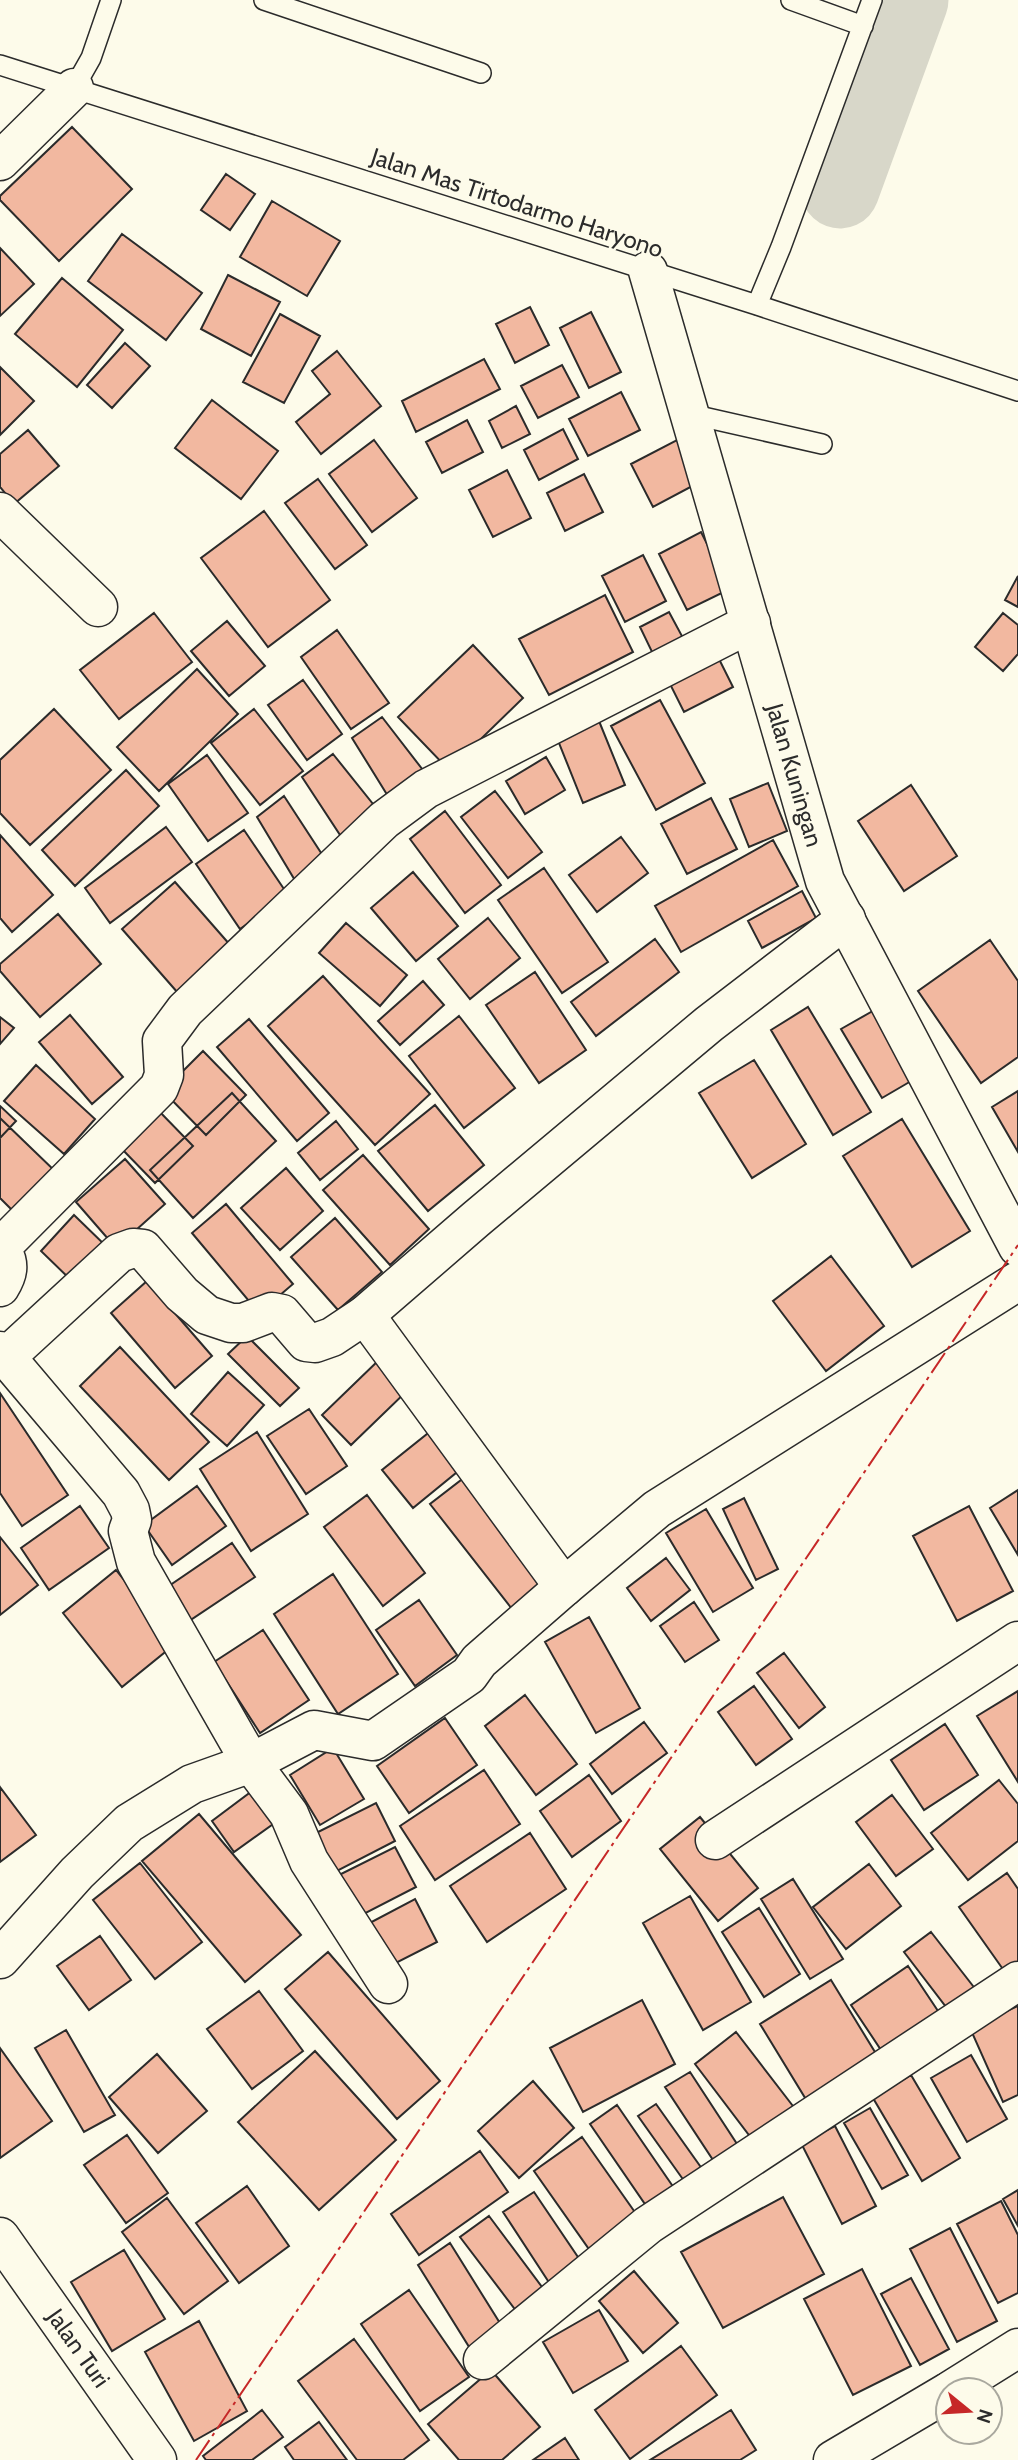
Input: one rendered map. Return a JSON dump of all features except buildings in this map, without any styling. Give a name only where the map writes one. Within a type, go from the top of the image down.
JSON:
[{"type":"street","points":[[0,161],[74,88]]},
{"type":"street","name":"Jalan Kuningan","points":[[648,271],[825,881],[1018,1247]]},
{"type":"street","points":[[0,512],[98,607]]},
{"type":"street","points":[[1,1262],[7,1241],[159,1088],[164,1075],[162,1041],[185,1010],[383,820],[426,789],[751,624]]},
{"type":"street","points":[[388,1984],[309,1861],[289,1814],[251,1763],[136,1562],[128,1531],[132,1520],[130,1510],[121,1493],[3,1354],[119,1253],[133,1248],[143,1249],[182,1294],[207,1315],[231,1323],[243,1323],[272,1311],[282,1314],[306,1342],[315,1343],[332,1337],[365,1315],[709,1024],[846,919]]},
{"type":"street","points":[[0,1959],[77,1873],[129,1823],[192,1784],[251,1763],[314,1730],[373,1741],[470,1675],[479,1661],[657,1509],[1018,1281]]},
{"type":"street","points":[[365,1315],[564,1587]]},
{"type":"street","points":[[715,1840],[1018,1641]]},
{"type":"street","points":[[483,2360],[648,2225],[1018,1981]]},
{"type":"street","name":"Jalan Turi","points":[[0,2237],[157,2460]]},
{"type":"street","points":[[973,2376],[1018,2348]]},
{"type":"street","points":[[833,2460],[934,2400]]},
{"type":"lane","points":[[74,88],[91,58],[111,0]]},
{"type":"lane","points":[[264,0],[481,73]]},
{"type":"lane","points":[[791,0],[863,26]]},
{"type":"lane","points":[[757,305],[872,0]]},
{"type":"lane","name":"Jalan Mas Tirtodarmo Haryono","points":[[0,65],[757,305],[1018,391]]},
{"type":"lane","points":[[690,414],[822,444]]},
{"type":"waterway","points":[[840,189],[909,0]]},
{"type":"power","points":[[196,2460],[1018,1245]]}]
